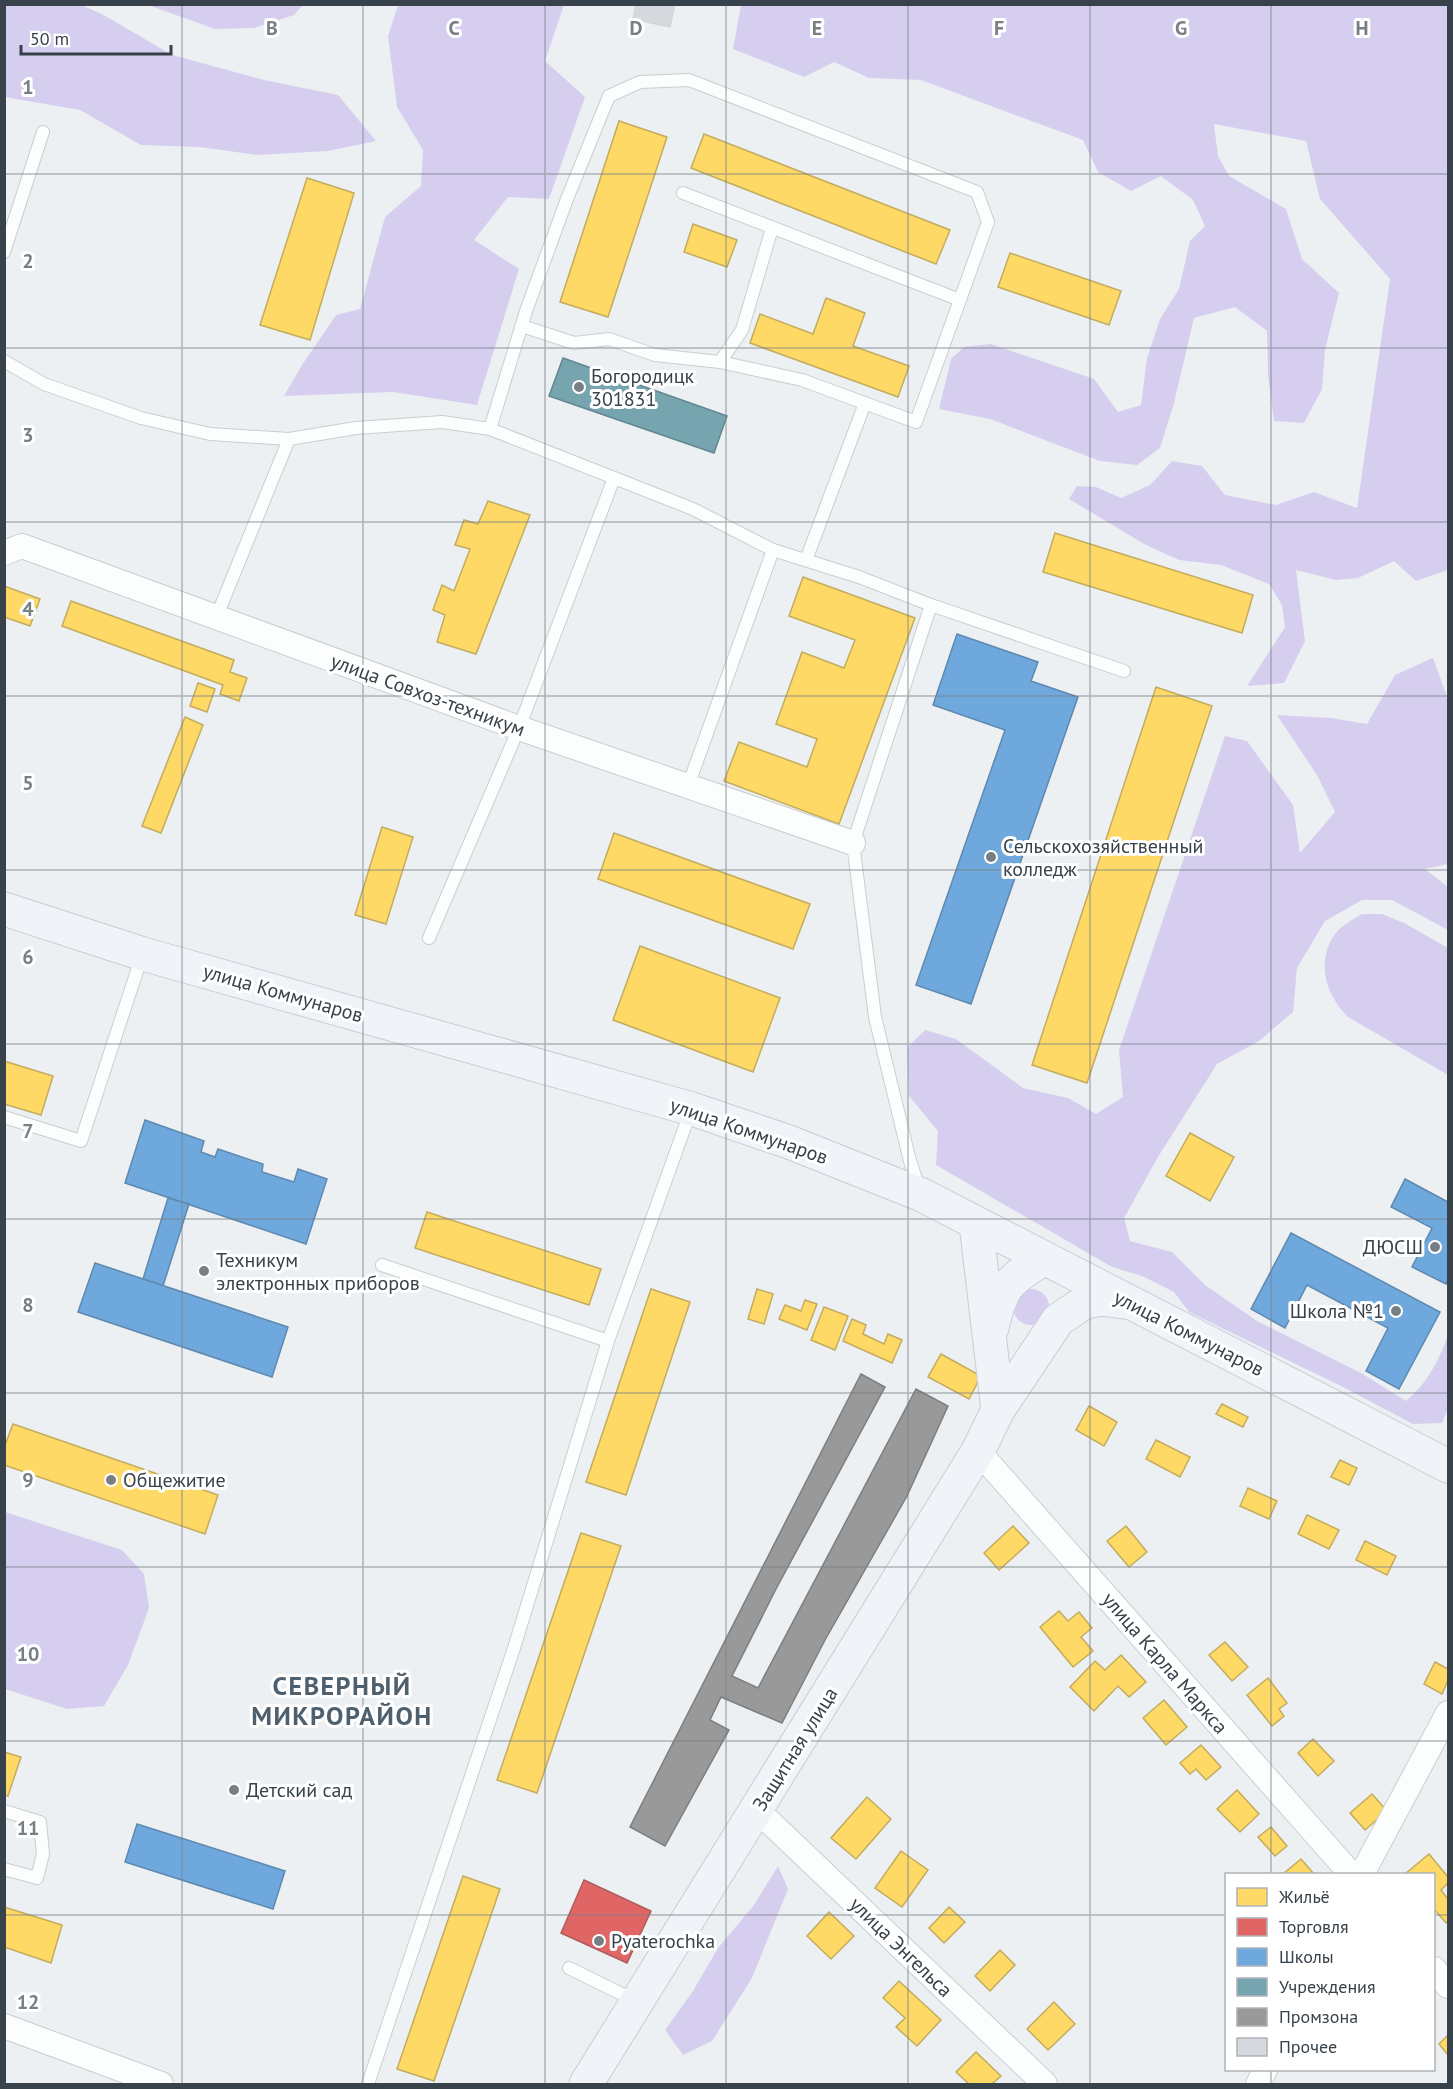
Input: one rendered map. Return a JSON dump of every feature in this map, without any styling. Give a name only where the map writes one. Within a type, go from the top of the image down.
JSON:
[{"type":"main road","name":"улица Коммунаров","points":[[4,909],[143,954],[692,1108],[789,1143],[922,1195],[1448,1465]]},
{"type":"main road","points":[[976,1224],[998,1410]]},
{"type":"main road","points":[[990,1338],[998,1303],[1008,1285],[1018,1274],[1052,1263],[1062,1290],[1058,1320]]},
{"type":"main road","points":[[1058,1320],[1085,1302],[1101,1299],[1130,1303]]},
{"type":"main road","name":"Защитная улица","points":[[586,2085],[978,1451],[998,1410],[1058,1320]]},
{"type":"street","name":"улица Совхоз-техникум","points":[[4,553],[22,546],[519,728],[853,843]]},
{"type":"street","name":"улица Карла Маркса","points":[[978,1451],[1349,1873]]},
{"type":"street","points":[[1363,1873],[1449,1713]]},
{"type":"street","name":"улица Энгельса","points":[[757,1810],[1045,2085]]},
{"type":"street","points":[[1435,1970],[1449,1986]]},
{"type":"street","points":[[4,2026],[162,2085]]},
{"type":"street","points":[[1258,2085],[1265,2071]]},
{"type":"lane","points":[[490,429],[522,326],[567,198],[609,96],[640,82],[688,80],[976,192],[988,222],[916,422],[802,380],[720,362],[655,355],[609,339],[574,343],[522,326]]},
{"type":"lane","points":[[4,252],[43,132]]},
{"type":"lane","points":[[683,193],[960,300]]},
{"type":"lane","points":[[720,362],[742,330],[772,228]]},
{"type":"lane","points":[[4,361],[44,384],[141,418],[210,434],[289,439],[356,428],[442,422],[490,429],[614,478],[631,487],[693,509],[773,550],[1124,671]]},
{"type":"lane","points":[[806,560],[865,403]]},
{"type":"lane","points":[[216,618],[289,439]]},
{"type":"lane","points":[[429,938],[519,728],[614,478]]},
{"type":"lane","points":[[688,786],[773,550]]},
{"type":"lane","points":[[922,1195],[910,1161],[875,1017],[853,843],[931,605]]},
{"type":"lane","points":[[4,1117],[81,1141],[143,954]]},
{"type":"lane","points":[[368,2085],[514,1648],[608,1341],[692,1108]]},
{"type":"lane","points":[[382,1265],[608,1341]]},
{"type":"lane","points":[[4,1811],[40,1822],[43,1854],[37,1878],[4,1869]]},
{"type":"lane","points":[[569,1968],[638,2002]]},
{"type":"shaded area","points":[[4,5],[81,5],[102,14],[172,55],[264,80],[338,95],[376,141],[328,151],[257,155],[199,147],[141,145],[80,110],[5,97]]},
{"type":"shaded area","points":[[148,5],[303,5],[294,15],[254,28],[215,29]]},
{"type":"shaded area","points":[[398,5],[564,5],[545,61],[585,97],[549,199],[508,197],[474,240],[519,269],[477,405],[393,392],[284,396],[336,315],[360,309],[385,217],[421,186],[423,150],[397,107],[388,36]]},
{"type":"shaded area","points":[[741,5],[1448,5],[1448,570],[1416,581],[1394,561],[1358,578],[1336,580],[1296,570],[1305,641],[1284,683],[1247,686],[1285,627],[1282,605],[1269,584],[1221,565],[1179,560],[1146,545],[1069,499],[1077,486],[1096,487],[1121,498],[1150,485],[1172,461],[1202,466],[1225,495],[1276,505],[1314,492],[1357,508],[1390,279],[1320,199],[1306,141],[1214,124],[1218,156],[1229,176],[1286,209],[1302,259],[1339,293],[1325,350],[1322,389],[1304,423],[1274,421],[1268,376],[1267,331],[1235,307],[1194,318],[1174,403],[1160,448],[1137,465],[1100,461],[990,419],[939,409],[951,359],[964,347],[991,344],[1094,379],[1118,412],[1141,405],[1147,358],[1160,319],[1179,289],[1190,241],[1205,226],[1193,200],[1161,176],[1131,191],[1098,172],[1083,140],[921,80],[869,78],[834,62],[804,77],[733,49]]},
{"type":"shaded area","points":[[1433,658],[1448,699],[1448,864],[1425,869],[1448,887],[1448,930],[1392,900],[1362,900],[1325,921],[1297,968],[1293,1012],[1259,1041],[1217,1064],[1158,1157],[1124,1218],[1130,1241],[1172,1252],[1205,1285],[1257,1321],[1361,1373],[1406,1401],[1432,1371],[1448,1335],[1448,1409],[1442,1423],[1413,1424],[1189,1312],[1174,1292],[1142,1276],[1112,1267],[936,1165],[938,1131],[909,1096],[907,1048],[925,1030],[956,1039],[1023,1088],[1068,1098],[1096,1114],[1123,1097],[1119,1050],[1225,736],[1247,741],[1293,805],[1300,853],[1335,812],[1317,775],[1277,715],[1331,718],[1367,724],[1395,675]]},
{"type":"shaded area","points":[[1362,914],[1382,914],[1404,923],[1448,948],[1448,1075],[1348,1017],[1334,1000],[1326,980],[1325,958],[1328,948],[1339,930]]},
{"type":"shaded area","points":[[1031,1289],[1043,1295],[1049,1307],[1043,1319],[1031,1325],[1019,1319],[1013,1307],[1019,1295]]},
{"type":"shaded area","points":[[5,1512],[122,1550],[144,1574],[149,1608],[128,1665],[104,1706],[67,1709],[5,1689]]},
{"type":"shaded area","points":[[778,1866],[788,1889],[752,1978],[712,2041],[683,2055],[665,2030],[693,1991],[718,1948],[754,1905]]},
{"type":"building: Жильё","points":[[619,121],[667,137],[608,317],[560,302]]},
{"type":"building: Жильё","points":[[704,134],[950,230],[936,264],[691,168]]},
{"type":"building: Жильё","points":[[307,178],[354,193],[310,340],[260,325]]},
{"type":"building: Жильё","points":[[693,224],[737,240],[727,267],[684,252]]},
{"type":"building: Жильё","points":[[1010,253],[1121,291],[1109,325],[998,287]]},
{"type":"building: Жильё","points":[[826,298],[865,313],[853,346],[909,366],[898,397],[750,343],[760,314],[813,334]]},
{"type":"building: Жильё","points":[[488,501],[530,515],[476,654],[437,642],[445,615],[433,610],[442,585],[454,591],[470,549],[455,545],[464,520],[478,524]]},
{"type":"building: Жильё","points":[[1055,533],[1253,595],[1242,633],[1043,572]]},
{"type":"building: Жильё","points":[[803,577],[915,618],[839,824],[724,781],[739,742],[807,767],[817,739],[776,724],[802,652],[844,668],[855,640],[789,616]]},
{"type":"building: Жильё","points":[[4,586],[40,599],[30,626],[4,617]]},
{"type":"building: Жильё","points":[[71,601],[234,660],[230,672],[247,678],[239,701],[220,694],[223,685],[62,626]]},
{"type":"building: Жильё","points":[[198,683],[215,689],[207,712],[190,706]]},
{"type":"building: Жильё","points":[[1156,687],[1212,706],[1087,1083],[1032,1065]]},
{"type":"building: Жильё","points":[[185,717],[203,725],[161,833],[142,826]]},
{"type":"building: Жильё","points":[[382,827],[413,837],[386,924],[355,915]]},
{"type":"building: Жильё","points":[[614,833],[810,904],[793,949],[598,879]]},
{"type":"building: Жильё","points":[[640,946],[780,998],[753,1072],[613,1020]]},
{"type":"building: Жильё","points":[[4,1061],[53,1076],[41,1115],[4,1104]]},
{"type":"building: Жильё","points":[[1190,1133],[1234,1157],[1210,1201],[1166,1176]]},
{"type":"building: Жильё","points":[[427,1212],[601,1269],[589,1305],[415,1248]]},
{"type":"building: Жильё","points":[[651,1289],[690,1302],[626,1495],[586,1482]]},
{"type":"building: Жильё","points":[[757,1289],[773,1294],[764,1324],[748,1319]]},
{"type":"building: Жильё","points":[[805,1300],[817,1304],[807,1330],[779,1319],[785,1305],[801,1311]]},
{"type":"building: Жильё","points":[[824,1307],[848,1316],[835,1350],[811,1340]]},
{"type":"building: Жильё","points":[[852,1319],[866,1325],[863,1334],[884,1344],[888,1334],[902,1340],[892,1363],[843,1341]]},
{"type":"building: Жильё","points":[[941,1354],[981,1376],[969,1399],[928,1377]]},
{"type":"building: Жильё","points":[[1222,1404],[1248,1417],[1243,1427],[1216,1414]]},
{"type":"building: Жильё","points":[[1089,1406],[1117,1422],[1104,1446],[1076,1430]]},
{"type":"building: Жильё","name":"Общежитие","points":[[13,1424],[218,1495],[205,1534],[4,1465],[4,1448]]},
{"type":"building: Жильё","points":[[1156,1440],[1190,1457],[1180,1477],[1146,1459]]},
{"type":"building: Жильё","points":[[1340,1460],[1357,1468],[1349,1485],[1331,1477]]},
{"type":"building: Жильё","points":[[1248,1488],[1277,1501],[1269,1519],[1240,1506]]},
{"type":"building: Жильё","points":[[1307,1515],[1339,1530],[1329,1549],[1298,1534]]},
{"type":"building: Жильё","points":[[1013,1526],[1029,1543],[999,1570],[984,1553]]},
{"type":"building: Жильё","points":[[1126,1526],[1147,1552],[1129,1567],[1107,1541]]},
{"type":"building: Жильё","points":[[581,1533],[621,1546],[537,1793],[497,1780]]},
{"type":"building: Жильё","points":[[1365,1541],[1396,1556],[1387,1575],[1356,1560]]},
{"type":"building: Жильё","points":[[1059,1611],[1068,1621],[1079,1612],[1092,1628],[1081,1637],[1093,1651],[1073,1667],[1040,1627]]},
{"type":"building: Жильё","points":[[1225,1642],[1248,1667],[1232,1681],[1209,1655]]},
{"type":"building: Жильё","points":[[1121,1655],[1146,1682],[1129,1697],[1118,1686],[1094,1711],[1070,1687],[1095,1661],[1105,1670]]},
{"type":"building: Жильё","points":[[1435,1662],[1448,1669],[1448,1680],[1442,1694],[1424,1684]]},
{"type":"building: Жильё","points":[[1268,1678],[1287,1703],[1279,1709],[1284,1716],[1272,1726],[1247,1695]]},
{"type":"building: Жильё","points":[[1164,1700],[1187,1727],[1166,1745],[1143,1718]]},
{"type":"building: Жильё","points":[[1313,1739],[1334,1761],[1318,1776],[1298,1753]]},
{"type":"building: Жильё","points":[[1201,1745],[1221,1767],[1206,1780],[1196,1769],[1190,1774],[1180,1763]]},
{"type":"building: Жильё","points":[[4,1752],[21,1757],[8,1796],[4,1795]]},
{"type":"building: Жильё","points":[[1237,1790],[1259,1814],[1240,1832],[1217,1809]]},
{"type":"building: Жильё","points":[[1372,1794],[1387,1811],[1365,1830],[1350,1813]]},
{"type":"building: Жильё","points":[[867,1797],[891,1819],[856,1859],[831,1838]]},
{"type":"building: Жильё","points":[[1271,1827],[1287,1846],[1275,1856],[1258,1837]]},
{"type":"building: Жильё","points":[[901,1851],[928,1870],[902,1907],[875,1888]]},
{"type":"building: Жильё","points":[[1429,1854],[1448,1877],[1448,1883],[1441,1890],[1448,1899],[1448,1921],[1446,1923],[1435,1910],[1435,1873],[1406,1873]]},
{"type":"building: Жильё","points":[[1301,1859],[1313,1873],[1284,1873]]},
{"type":"building: Жильё","points":[[463,1876],[500,1889],[434,2081],[397,2069]]},
{"type":"building: Жильё","points":[[4,1907],[62,1925],[51,1963],[4,1947]]},
{"type":"building: Жильё","points":[[949,1907],[965,1922],[944,1943],[929,1928]]},
{"type":"building: Жильё","points":[[829,1912],[854,1936],[831,1959],[807,1936]]},
{"type":"building: Жильё","points":[[1000,1950],[1015,1965],[990,1991],[975,1976]]},
{"type":"building: Жильё","points":[[899,1981],[941,2020],[917,2046],[896,2027],[905,2018],[883,1998]]},
{"type":"building: Жильё","points":[[1054,2002],[1075,2024],[1048,2050],[1027,2029]]},
{"type":"building: Жильё","points":[[1448,2035],[1448,2055],[1439,2044]]},
{"type":"building: Жильё","points":[[976,2052],[1001,2076],[992,2084],[969,2084],[956,2072]]},
{"type":"building: Торговля","points":[[584,1880],[651,1911],[627,1963],[561,1933]]},
{"type":"building: Школы","name":"Сельскохозяйственный колледж","points":[[957,634],[1038,662],[1031,681],[1078,697],[971,1004],[916,985],[1005,730],[933,705]]},
{"type":"building: Школы","points":[[145,1120],[204,1141],[201,1152],[215,1157],[218,1149],[263,1164],[262,1172],[294,1182],[298,1169],[327,1179],[306,1244],[125,1183]]},
{"type":"building: Школы","name":"ДЮСШ","points":[[1405,1179],[1448,1202],[1448,1280],[1446,1284],[1412,1267],[1432,1228],[1391,1207]]},
{"type":"building: Школы","points":[[168,1198],[189,1204],[163,1286],[143,1279]]},
{"type":"building: Школы","name":"Школа №1","points":[[1291,1233],[1440,1312],[1399,1389],[1366,1371],[1388,1328],[1307,1285],[1285,1328],[1251,1309]]},
{"type":"building: Школы","points":[[95,1263],[288,1327],[272,1377],[78,1312]]},
{"type":"building: Школы","points":[[137,1824],[285,1871],[273,1909],[125,1862]]},
{"type":"building: Учреждения","points":[[563,358],[727,416],[714,453],[549,396]]},
{"type":"building: Промзона","points":[[861,1374],[885,1387],[776,1589],[732,1676],[758,1688],[916,1389],[948,1406],[907,1496],[825,1640],[782,1723],[721,1697],[710,1720],[729,1730],[665,1846],[630,1827]]},
{"type":"building: Прочее","points":[[636,4],[675,4],[670,27],[633,19]]},
{"type":"place","name":"Богородицк 301831","points":[[579,387]]},
{"type":"place","name":"Сельскохозяйственный колледж","points":[[991,857]]},
{"type":"place","name":"ДЮСШ","points":[[1435,1247]]},
{"type":"place","name":"Техникум электронных приборов","points":[[204,1271]]},
{"type":"place","name":"Школа №1","points":[[1396,1311]]},
{"type":"place","name":"Общежитие","points":[[111,1480]]},
{"type":"place","name":"Детский сад","points":[[234,1790]]},
{"type":"place","name":"Pyaterochka","points":[[599,1941]]},
{"type":"district","name":"СЕВЕРНЫЙ МИКРОРАЙОН","points":[[342,1701]]}]
